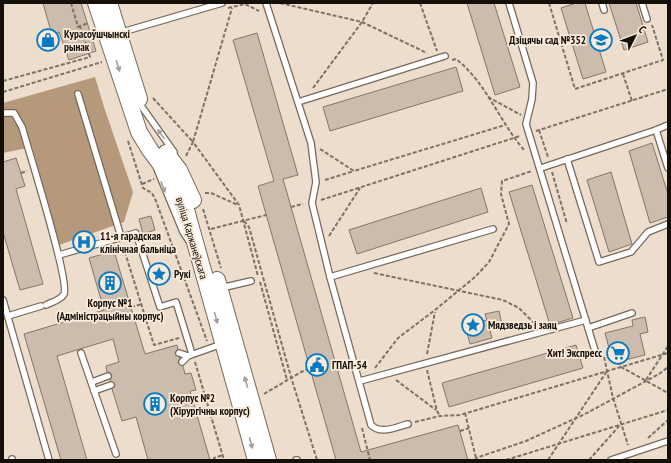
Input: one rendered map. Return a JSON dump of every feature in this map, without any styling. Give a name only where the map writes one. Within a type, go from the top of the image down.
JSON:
[{"type":"street","name":"вуліца Каржанеўскага","points":[[96,3],[147,102],[155,140],[179,170],[194,193],[214,290],[222,345],[256,460]]},
{"type":"street","name":"вуліца Каржанеўскага","points":[[109,3],[113,35],[139,132],[168,174],[179,193],[186,210],[198,254],[214,290]]},
{"type":"street","name":"вуліца Каржанеўскага","points":[[222,345],[268,460]]},
{"type":"lane","points":[[113,35],[222,3]]},
{"type":"lane","points":[[266,3],[301,101],[311,143],[316,182],[312,203],[330,277],[360,380],[371,425],[375,429],[382,431],[408,424]]},
{"type":"lane","points":[[509,3],[534,83],[526,124],[541,168],[596,354]]},
{"type":"lane","points":[[602,3],[604,10]]},
{"type":"lane","points":[[642,3],[647,19]]},
{"type":"lane","points":[[301,101],[445,56]]},
{"type":"lane","points":[[78,94],[121,237]]},
{"type":"lane","points":[[3,113],[14,113],[22,126],[59,255],[65,286],[64,294],[58,300],[8,316]]},
{"type":"lane","points":[[541,168],[668,125]]},
{"type":"lane","points":[[656,130],[668,168]]},
{"type":"lane","points":[[567,159],[599,262],[631,252],[648,232],[668,224]]},
{"type":"lane","points":[[330,277],[492,229]]},
{"type":"lane","points":[[59,255],[136,233],[160,307],[176,302],[191,356]]},
{"type":"lane","points":[[214,290],[251,281]]},
{"type":"lane","points":[[3,300],[49,460]]},
{"type":"lane","points":[[588,328],[632,313]]},
{"type":"lane","points":[[360,380],[586,320]]},
{"type":"lane","points":[[182,362],[191,356],[222,345]]},
{"type":"lane","points":[[81,353],[116,454]]},
{"type":"lane","points":[[179,353],[191,356]]},
{"type":"lane","points":[[92,382],[108,376]]},
{"type":"lane","points":[[94,391],[111,385]]},
{"type":"lane","points":[[611,460],[629,456],[668,441]]},
{"type":"path","points":[[3,82],[90,57],[80,26],[78,27],[71,3]]},
{"type":"path","points":[[301,101],[362,22],[373,3]]},
{"type":"path","points":[[420,3],[439,58]]},
{"type":"path","points":[[549,3],[575,89],[663,60],[652,24]]},
{"type":"path","points":[[226,9],[245,4],[259,10],[261,18]]},
{"type":"path","points":[[185,157],[193,142],[232,8]]},
{"type":"path","points":[[80,26],[89,23]]},
{"type":"path","points":[[3,92],[102,62],[99,56]]},
{"type":"path","points":[[623,74],[632,101]]},
{"type":"path","points":[[529,133],[668,89]]},
{"type":"path","points":[[487,96],[528,118]]},
{"type":"path","points":[[147,102],[193,142],[239,205],[287,380]]},
{"type":"path","points":[[316,182],[505,125]]},
{"type":"path","points":[[126,135],[142,184],[144,188],[152,193],[168,232],[222,345]]},
{"type":"path","points":[[312,203],[513,138]]},
{"type":"path","points":[[311,143],[354,171]]},
{"type":"path","points":[[360,380],[380,363],[398,338],[436,310],[489,262],[509,224],[501,194],[502,181],[541,168]]},
{"type":"path","points":[[322,246],[361,187]]},
{"type":"path","points":[[194,193],[211,193],[239,205]]},
{"type":"path","points":[[291,207],[304,203],[306,210]]},
{"type":"path","points":[[210,229],[266,215]]},
{"type":"path","points":[[243,220],[249,227],[291,377],[317,460]]},
{"type":"path","points":[[356,269],[503,300],[519,308],[544,332]]},
{"type":"path","points":[[131,307],[142,304]]},
{"type":"path","points":[[436,310],[425,363],[437,410],[440,416]]},
{"type":"path","points":[[646,381],[668,346]]},
{"type":"path","points":[[408,424],[440,416],[465,413],[668,353]]},
{"type":"path","points":[[191,356],[224,460]]},
{"type":"path","points":[[638,357],[640,361]]},
{"type":"path","points":[[619,361],[620,367]]},
{"type":"path","points":[[620,367],[668,394]]},
{"type":"path","points":[[465,413],[476,459],[526,441],[578,418],[646,381],[668,367]]},
{"type":"path","points":[[263,395],[291,377],[310,368]]},
{"type":"path","points":[[608,370],[629,456]]},
{"type":"path","points":[[548,460],[578,418],[608,370]]},
{"type":"path","points":[[387,374],[437,410]]},
{"type":"path","points":[[506,460],[668,410]]},
{"type":"path","points":[[361,422],[370,460]]},
{"type":"path","points":[[589,460],[621,424]]},
{"type":"path","points":[[460,431],[469,428]]},
{"type":"path","points":[[214,460],[214,458],[223,455]]},
{"type":"shaded area","points":[[95,77],[133,192],[124,222],[59,245],[32,147],[3,153],[3,103]]},
{"type":"building","points":[[43,3],[81,3],[96,51],[69,60],[59,32],[52,35]]},
{"type":"building","points":[[467,3],[494,3],[520,87],[495,95]]},
{"type":"building","points":[[576,3],[585,3],[606,72],[583,79],[561,8]]},
{"type":"building","points":[[609,3],[636,3],[648,42],[624,50]]},
{"type":"building","points":[[257,33],[298,175],[283,179],[361,452],[458,425],[468,460],[336,460],[258,186],[274,181],[233,40]]},
{"type":"building","points":[[456,67],[463,91],[330,131],[323,107]]},
{"type":"building","points":[[652,143],[668,194],[668,217],[650,223],[629,151]]},
{"type":"building","points":[[16,158],[25,186],[16,189],[43,284],[20,290],[3,232],[3,162]]},
{"type":"building","points":[[611,172],[632,244],[609,252],[587,180]]},
{"type":"building","points":[[532,185],[573,318],[550,325],[509,192]]},
{"type":"building","points":[[481,188],[488,212],[357,254],[349,230]]},
{"type":"building","points":[[151,216],[155,230],[143,234],[139,219]]},
{"type":"building","points":[[114,251],[145,354],[177,345],[178,349],[175,353],[180,358],[178,363],[183,366],[185,374],[191,373],[196,390],[190,391],[210,460],[148,460],[136,417],[122,421],[112,389],[115,384],[110,381],[112,375],[107,372],[106,366],[119,362],[113,339],[57,356],[87,460],[61,460],[24,334],[104,310],[89,258]]},
{"type":"building","points":[[499,311],[502,324],[489,327],[492,338],[470,344],[465,325],[487,320],[485,314]]},
{"type":"building","points":[[645,317],[648,332],[640,334],[645,355],[613,363],[605,333],[633,326],[632,320]]},
{"type":"building","points":[[576,345],[583,368],[449,407],[442,383]]},
{"type":"place","name":"Курасоўшчынскі рынак","points":[[48,40]]},
{"type":"place","name":"Дзіцячы сад №352","points":[[601,40]]},
{"type":"place","name":"11-я гарадская клінічная бальніца","points":[[84,242]]},
{"type":"place","name":"Рукі","points":[[159,274]]},
{"type":"place","name":"Корпус №1 (Адміністрацыйны корпус)","points":[[110,283]]},
{"type":"place","name":"Мядзведзь і заяц","points":[[473,325]]},
{"type":"place","name":"Хит! Экспресс","points":[[618,353]]},
{"type":"place","name":"ГПАП-54","points":[[317,365]]},
{"type":"place","name":"Корпус №2 (Хірургічны корпус)","points":[[155,404]]}]
